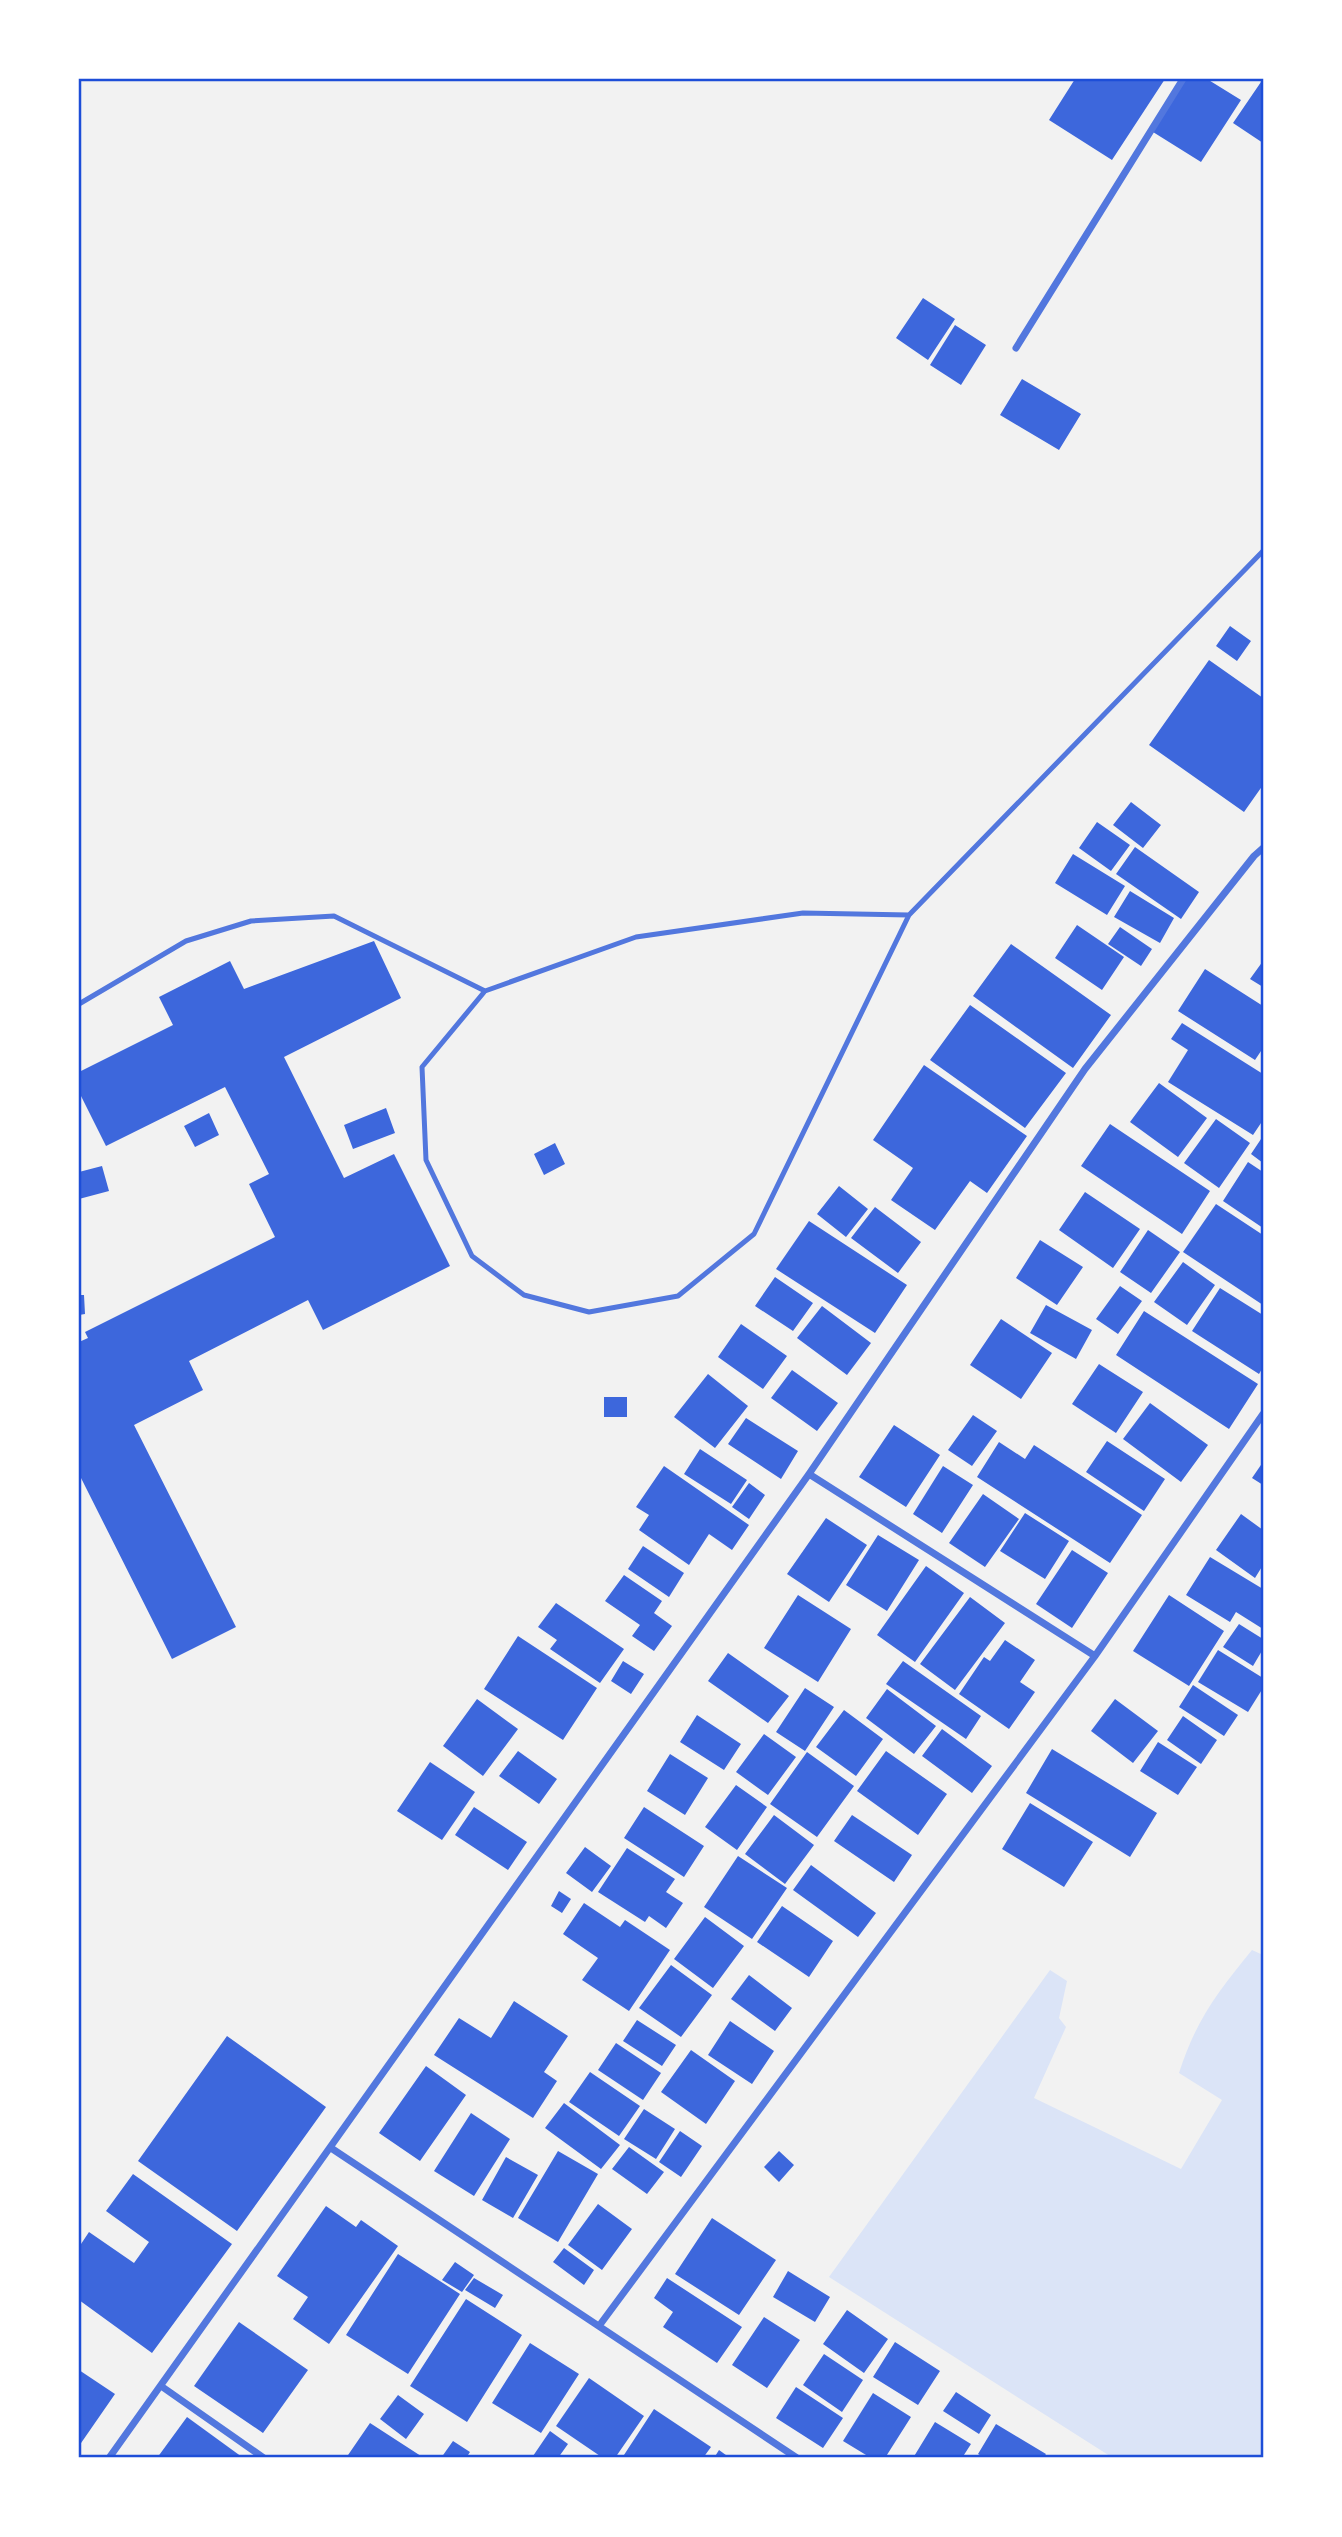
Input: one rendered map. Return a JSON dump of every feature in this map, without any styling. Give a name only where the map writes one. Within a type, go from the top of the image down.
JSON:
[{"type":"street","points":[[1016,348],[1182,79]]},
{"type":"street","points":[[109,2458],[809,1474],[1085,1069],[1263,848]]},
{"type":"street","points":[[598,2326],[1095,1656],[1263,1414]]},
{"type":"street","points":[[809,1474],[1095,1656]]},
{"type":"street","points":[[331,2148],[797,2458]]},
{"type":"street","points":[[161,2386],[264,2458]]},
{"type":"lane","points":[[909,915],[803,913],[636,937],[485,991],[422,1067],[426,1160],[472,1256],[524,1295],[589,1312],[678,1296],[754,1234],[909,915],[1263,551]]},
{"type":"lane","points":[[79,1004],[186,941],[251,921],[334,916],[485,991]]},
{"type":"shaded area","points":[[1252,1950],[1263,1955],[1263,2458],[1113,2458],[829,2277],[1050,1970],[1067,1981],[1059,2018],[1066,2027],[1034,2098],[1181,2169],[1222,2100],[1179,2073],[1200,2022]]},
{"type":"building","points":[[1075,79],[1165,79],[1112,160],[1049,120]]},
{"type":"building","points":[[1186,79],[1207,79],[1241,100],[1201,162],[1153,132]]},
{"type":"building","points":[[1263,79],[1263,143],[1233,123]]},
{"type":"building","points":[[923,298],[955,319],[928,360],[896,338]]},
{"type":"building","points":[[955,325],[986,345],[961,385],[930,365]]},
{"type":"building","points":[[1022,379],[1081,414],[1059,450],[1000,415]]},
{"type":"building","points":[[1230,626],[1251,641],[1237,661],[1216,646]]},
{"type":"building","points":[[1209,660],[1263,698],[1263,785],[1244,812],[1149,745]]},
{"type":"building","points":[[1131,802],[1161,825],[1143,848],[1113,825]]},
{"type":"building","points":[[1097,822],[1130,845],[1111,871],[1079,848]]},
{"type":"building","points":[[1135,847],[1199,892],[1181,919],[1116,874]]},
{"type":"building","points":[[1073,854],[1125,886],[1107,915],[1055,883]]},
{"type":"building","points":[[1130,891],[1174,918],[1160,943],[1114,917]]},
{"type":"building","points":[[1077,925],[1124,957],[1102,990],[1055,958]]},
{"type":"building","points":[[1120,927],[1152,949],[1141,966],[1108,944]]},
{"type":"building","points":[[374,941],[401,998],[284,1057],[344,1178],[394,1154],[450,1266],[323,1330],[308,1300],[189,1361],[203,1390],[134,1425],[236,1627],[172,1659],[79,1474],[79,1342],[88,1338],[85,1332],[275,1237],[249,1184],[269,1174],[225,1087],[106,1146],[79,1092],[79,1072],[173,1025],[159,997],[230,961],[244,989]]},
{"type":"building","points":[[1011,944],[1111,1015],[1073,1068],[973,996]]},
{"type":"building","points":[[1263,961],[1263,987],[1250,979]]},
{"type":"building","points":[[1205,969],[1263,1006],[1263,1048],[1255,1060],[1178,1011]]},
{"type":"building","points":[[970,1005],[1066,1073],[1025,1128],[930,1060]]},
{"type":"building","points":[[1182,1023],[1263,1074],[1263,1120],[1253,1135],[1168,1082],[1188,1050],[1171,1039]]},
{"type":"building","points":[[924,1065],[1027,1136],[987,1193],[970,1181],[935,1230],[891,1200],[913,1168],[873,1140]]},
{"type":"building","points":[[1159,1083],[1207,1118],[1178,1157],[1130,1122]]},
{"type":"building","points":[[386,1108],[395,1133],[353,1149],[344,1125]]},
{"type":"building","points":[[209,1113],[219,1135],[195,1147],[184,1126]]},
{"type":"building","points":[[1216,1119],[1250,1143],[1219,1188],[1184,1163]]},
{"type":"building","points":[[1110,1124],[1210,1191],[1182,1234],[1081,1166]]},
{"type":"building","points":[[1263,1136],[1263,1163],[1251,1154]]},
{"type":"building","points":[[555,1143],[565,1164],[544,1175],[534,1154]]},
{"type":"building","points":[[1248,1162],[1263,1172],[1263,1228],[1223,1201]]},
{"type":"building","points":[[102,1166],[109,1191],[79,1199],[79,1172]]},
{"type":"building","points":[[839,1186],[868,1209],[846,1237],[817,1214]]},
{"type":"building","points":[[1085,1192],[1140,1229],[1113,1268],[1059,1230]]},
{"type":"building","points":[[1216,1204],[1263,1235],[1263,1305],[1183,1252]]},
{"type":"building","points":[[875,1207],[921,1242],[898,1273],[851,1238]]},
{"type":"building","points":[[809,1221],[907,1285],[875,1333],[776,1269]]},
{"type":"building","points":[[1148,1230],[1180,1252],[1151,1293],[1120,1272]]},
{"type":"building","points":[[1040,1240],[1083,1267],[1057,1305],[1016,1278]]},
{"type":"building","points":[[1183,1262],[1215,1285],[1187,1325],[1154,1302]]},
{"type":"building","points":[[775,1277],[813,1303],[793,1331],[755,1306]]},
{"type":"building","points":[[1120,1286],[1142,1301],[1118,1334],[1096,1319]]},
{"type":"building","points":[[1220,1288],[1263,1315],[1263,1367],[1259,1374],[1192,1331]]},
{"type":"building","points":[[79,1295],[84,1295],[85,1314],[79,1315]]},
{"type":"building","points":[[1046,1305],[1092,1330],[1076,1359],[1030,1333]]},
{"type":"building","points":[[822,1306],[871,1343],[847,1375],[797,1338]]},
{"type":"building","points":[[1144,1311],[1258,1384],[1229,1429],[1116,1355]]},
{"type":"building","points":[[1001,1319],[1052,1353],[1021,1399],[970,1365]]},
{"type":"building","points":[[741,1324],[787,1356],[763,1389],[718,1357]]},
{"type":"building","points":[[1099,1364],[1143,1392],[1116,1433],[1072,1404]]},
{"type":"building","points":[[792,1370],[838,1403],[817,1431],[771,1398]]},
{"type":"building","points":[[708,1374],[748,1406],[715,1448],[674,1417]]},
{"type":"building","points":[[604,1397],[627,1397],[627,1417],[604,1417]]},
{"type":"building","points":[[1150,1403],[1208,1445],[1181,1482],[1123,1439]]},
{"type":"building","points":[[973,1415],[997,1431],[972,1466],[948,1450]]},
{"type":"building","points":[[746,1418],[798,1451],[781,1479],[728,1444]]},
{"type":"building","points":[[894,1425],[940,1455],[906,1507],[859,1477]]},
{"type":"building","points":[[1107,1441],[1165,1479],[1144,1511],[1086,1472]]},
{"type":"building","points":[[999,1442],[1025,1459],[1034,1445],[1142,1515],[1110,1563],[977,1477]]},
{"type":"building","points":[[700,1449],[747,1480],[731,1504],[684,1474]]},
{"type":"building","points":[[1263,1462],[1263,1485],[1252,1478]]},
{"type":"building","points":[[664,1466],[749,1525],[732,1550],[709,1534],[689,1565],[639,1530],[649,1515],[636,1507]]},
{"type":"building","points":[[943,1466],[973,1485],[942,1533],[913,1514]]},
{"type":"building","points":[[749,1483],[765,1495],[749,1519],[732,1507]]},
{"type":"building","points":[[983,1494],[1019,1519],[985,1567],[949,1543]]},
{"type":"building","points":[[1025,1513],[1069,1541],[1045,1579],[1000,1551]]},
{"type":"building","points":[[1241,1514],[1263,1530],[1263,1565],[1255,1578],[1216,1550]]},
{"type":"building","points":[[826,1518],[867,1545],[829,1602],[787,1574]]},
{"type":"building","points":[[878,1535],[919,1560],[887,1611],[846,1585]]},
{"type":"building","points":[[643,1546],[684,1573],[669,1597],[628,1569]]},
{"type":"building","points":[[1072,1550],[1108,1573],[1072,1628],[1036,1604]]},
{"type":"building","points":[[1210,1557],[1263,1589],[1263,1629],[1236,1612],[1230,1622],[1186,1595]]},
{"type":"building","points":[[926,1566],[964,1593],[915,1662],[877,1635]]},
{"type":"building","points":[[624,1575],[662,1601],[654,1613],[672,1626],[654,1651],[632,1636],[640,1625],[605,1601]]},
{"type":"building","points":[[798,1595],[851,1629],[818,1682],[764,1648]]},
{"type":"building","points":[[1169,1595],[1224,1631],[1189,1686],[1133,1651]]},
{"type":"building","points":[[970,1597],[1005,1623],[955,1690],[920,1664]]},
{"type":"building","points":[[556,1603],[624,1649],[600,1683],[550,1649],[557,1640],[538,1627]]},
{"type":"building","points":[[1239,1624],[1263,1639],[1263,1649],[1253,1666],[1223,1647]]},
{"type":"building","points":[[518,1636],[597,1688],[563,1740],[484,1689]]},
{"type":"building","points":[[1005,1640],[1035,1660],[1020,1682],[1035,1692],[1009,1729],[959,1694],[984,1657],[990,1661]]},
{"type":"building","points":[[1218,1650],[1263,1678],[1263,1688],[1248,1712],[1198,1682]]},
{"type":"building","points":[[728,1653],[789,1696],[768,1723],[708,1681]]},
{"type":"building","points":[[623,1661],[644,1674],[631,1694],[611,1681]]},
{"type":"building","points":[[903,1661],[981,1716],[966,1739],[886,1684]]},
{"type":"building","points":[[1193,1685],[1238,1715],[1224,1736],[1179,1707]]},
{"type":"building","points":[[805,1688],[834,1707],[805,1751],[776,1732]]},
{"type":"building","points":[[887,1689],[936,1726],[914,1754],[866,1718]]},
{"type":"building","points":[[477,1699],[518,1729],[483,1776],[443,1746]]},
{"type":"building","points":[[1115,1699],[1158,1731],[1133,1763],[1091,1731]]},
{"type":"building","points":[[844,1710],[883,1739],[856,1776],[816,1747]]},
{"type":"building","points":[[697,1715],[741,1744],[724,1770],[680,1742]]},
{"type":"building","points":[[1183,1716],[1217,1740],[1201,1764],[1167,1740]]},
{"type":"building","points":[[942,1729],[992,1766],[972,1793],[922,1756]]},
{"type":"building","points":[[764,1734],[796,1757],[768,1795],[736,1772]]},
{"type":"building","points":[[1158,1742],[1197,1767],[1178,1795],[1140,1771]]},
{"type":"building","points":[[1052,1749],[1157,1813],[1130,1857],[1026,1793]]},
{"type":"building","points":[[518,1751],[557,1779],[539,1804],[499,1776]]},
{"type":"building","points":[[886,1751],[947,1794],[918,1835],[857,1791]]},
{"type":"building","points":[[807,1752],[854,1786],[817,1837],[770,1804]]},
{"type":"building","points":[[670,1754],[708,1778],[685,1815],[647,1791]]},
{"type":"building","points":[[430,1762],[475,1792],[442,1840],[397,1811]]},
{"type":"building","points":[[736,1785],[767,1807],[737,1850],[705,1827]]},
{"type":"building","points":[[1030,1803],[1093,1842],[1064,1887],[1002,1849]]},
{"type":"building","points":[[474,1807],[527,1842],[508,1870],[455,1835]]},
{"type":"building","points":[[644,1807],[704,1846],[684,1877],[624,1838]]},
{"type":"building","points":[[774,1815],[814,1845],[785,1884],[745,1854]]},
{"type":"building","points":[[852,1815],[912,1855],[894,1882],[834,1841]]},
{"type":"building","points":[[585,1847],[611,1866],[592,1892],[566,1873]]},
{"type":"building","points":[[627,1848],[675,1879],[666,1892],[683,1903],[666,1928],[649,1916],[645,1922],[598,1892]]},
{"type":"building","points":[[738,1856],[787,1888],[752,1939],[704,1907]]},
{"type":"building","points":[[811,1865],[876,1913],[858,1937],[793,1890]]},
{"type":"building","points":[[559,1891],[571,1899],[562,1913],[551,1906]]},
{"type":"building","points":[[584,1903],[620,1927],[625,1920],[670,1950],[629,2011],[582,1980],[598,1958],[563,1934]]},
{"type":"building","points":[[782,1906],[833,1941],[809,1977],[757,1942]]},
{"type":"building","points":[[705,1917],[744,1946],[713,1988],[674,1959]]},
{"type":"building","points":[[671,1965],[712,1995],[681,2037],[639,2008]]},
{"type":"building","points":[[749,1975],[792,2008],[775,2031],[731,1999]]},
{"type":"building","points":[[514,2001],[568,2036],[544,2072],[557,2081],[533,2118],[434,2055],[459,2018],[491,2038]]},
{"type":"building","points":[[637,2020],[676,2045],[662,2066],[623,2041]]},
{"type":"building","points":[[730,2021],[774,2051],[752,2084],[708,2055]]},
{"type":"building","points":[[227,2036],[326,2107],[237,2231],[138,2161]]},
{"type":"building","points":[[616,2043],[661,2073],[643,2100],[598,2070]]},
{"type":"building","points":[[691,2050],[735,2081],[706,2124],[661,2092]]},
{"type":"building","points":[[426,2066],[466,2095],[420,2161],[379,2133]]},
{"type":"building","points":[[590,2072],[640,2106],[619,2136],[569,2102]]},
{"type":"building","points":[[564,2103],[620,2145],[601,2169],[545,2128]]},
{"type":"building","points":[[644,2109],[675,2129],[656,2159],[624,2139]]},
{"type":"building","points":[[471,2113],[510,2139],[474,2196],[434,2171]]},
{"type":"building","points":[[680,2131],[702,2146],[681,2177],[659,2162]]},
{"type":"building","points":[[629,2147],[664,2172],[647,2194],[612,2169]]},
{"type":"building","points":[[558,2151],[598,2174],[558,2242],[518,2218]]},
{"type":"building","points":[[779,2151],[794,2165],[779,2182],[764,2167]]},
{"type":"building","points":[[506,2157],[538,2175],[513,2218],[482,2200]]},
{"type":"building","points":[[133,2174],[232,2244],[152,2353],[79,2300],[79,2247],[89,2232],[134,2263],[149,2242],[106,2211]]},
{"type":"building","points":[[598,2204],[632,2229],[602,2270],[568,2245]]},
{"type":"building","points":[[326,2206],[356,2227],[361,2220],[398,2246],[329,2344],[293,2319],[308,2297],[277,2276]]},
{"type":"building","points":[[712,2218],[776,2260],[739,2315],[675,2274]]},
{"type":"building","points":[[564,2248],[594,2270],[584,2285],[553,2262]]},
{"type":"building","points":[[398,2254],[460,2294],[408,2374],[346,2335]]},
{"type":"building","points":[[455,2262],[474,2275],[462,2292],[442,2280]]},
{"type":"building","points":[[788,2271],[830,2297],[815,2322],[773,2297]]},
{"type":"building","points":[[474,2278],[503,2295],[495,2308],[465,2290]]},
{"type":"building","points":[[667,2278],[742,2327],[717,2363],[663,2327],[673,2312],[654,2298]]},
{"type":"building","points":[[466,2299],[522,2335],[467,2422],[410,2386]]},
{"type":"building","points":[[847,2310],[888,2339],[864,2373],[823,2344]]},
{"type":"building","points":[[764,2317],[800,2340],[767,2388],[732,2365]]},
{"type":"building","points":[[239,2322],[308,2370],[263,2433],[194,2386]]},
{"type":"building","points":[[895,2342],[940,2371],[918,2405],[873,2377]]},
{"type":"building","points":[[530,2343],[579,2374],[541,2433],[492,2403]]},
{"type":"building","points":[[824,2354],[863,2380],[842,2412],[803,2385]]},
{"type":"building","points":[[79,2370],[115,2394],[79,2446]]},
{"type":"building","points":[[589,2378],[644,2416],[615,2458],[603,2458],[556,2426]]},
{"type":"building","points":[[796,2387],[843,2418],[823,2448],[776,2418]]},
{"type":"building","points":[[956,2392],[991,2415],[979,2434],[943,2411]]},
{"type":"building","points":[[873,2393],[911,2417],[885,2458],[871,2458],[843,2441]]},
{"type":"building","points":[[398,2395],[424,2414],[406,2439],[380,2419]]},
{"type":"building","points":[[654,2409],[711,2447],[703,2458],[622,2458]]},
{"type":"building","points":[[187,2417],[242,2457],[157,2458]]},
{"type":"building","points":[[935,2422],[971,2444],[962,2458],[913,2458]]},
{"type":"building","points":[[370,2423],[424,2458],[346,2458]]},
{"type":"building","points":[[996,2424],[1046,2454],[1043,2458],[985,2458],[978,2454]]},
{"type":"building","points":[[550,2431],[568,2444],[558,2458],[536,2458],[533,2456]]},
{"type":"building","points":[[453,2441],[470,2452],[466,2458],[441,2458]]},
{"type":"building","points":[[719,2450],[730,2458],[714,2458]]}]
